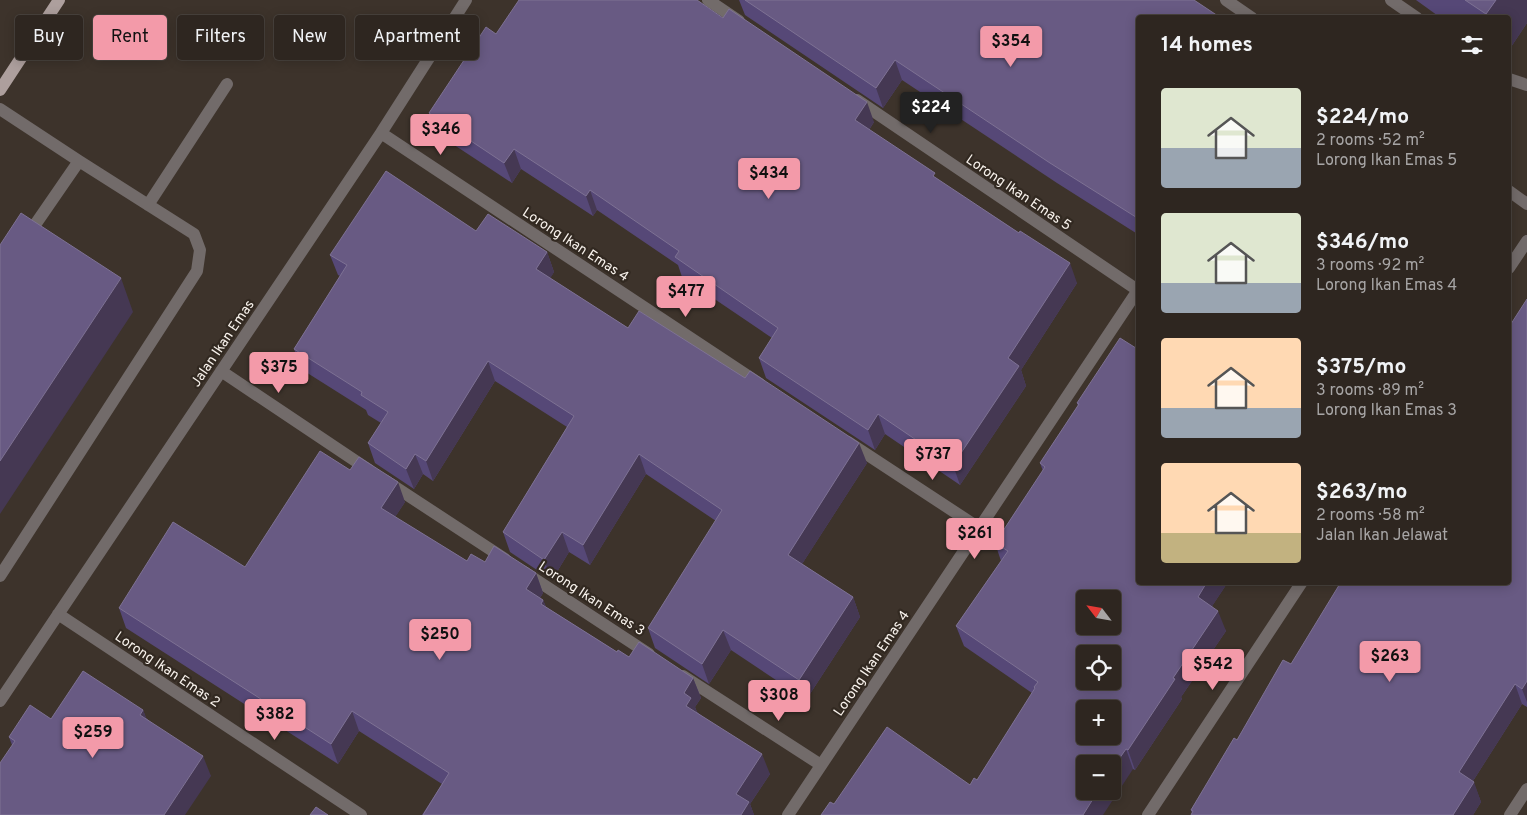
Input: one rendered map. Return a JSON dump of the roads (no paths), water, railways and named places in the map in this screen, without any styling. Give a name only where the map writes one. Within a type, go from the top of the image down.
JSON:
[{"type":"main road","points":[[0,90],[58,0]]},
{"type":"street","name":"Jalan Ikan Emas","points":[[0,701],[381,133],[466,0]]},
{"type":"street","points":[[708,0],[749,28]]},
{"type":"street","points":[[1226,0],[1248,15]]},
{"type":"street","points":[[1391,0],[1413,15]]},
{"type":"street","points":[[1511,80],[1527,85]]},
{"type":"street","points":[[148,205],[227,84]]},
{"type":"street","name":"Lorong Ikan Emas 5","points":[[849,95],[1136,289]]},
{"type":"street","points":[[0,108],[194,234],[200,250],[197,271],[0,576]]},
{"type":"street","name":"Lorong Ikan Emas 4","points":[[381,133],[773,392]]},
{"type":"street","points":[[22,243],[79,161]]},
{"type":"street","points":[[1511,192],[1527,204]]},
{"type":"street","points":[[1511,265],[1527,240]]},
{"type":"street","name":"Lorong Ikan Emas 4","points":[[788,815],[1136,293]]},
{"type":"street","name":"Lorong Ikan Emas 3","points":[[221,371],[656,658]]},
{"type":"street","points":[[839,436],[979,528]]},
{"type":"street","points":[[1148,815],[1300,585]]},
{"type":"street","name":"Lorong Ikan Emas 2","points":[[58,614],[361,815]]},
{"type":"street","points":[[672,669],[822,765]]},
{"type":"street","points":[[1510,815],[1527,789]]}]
